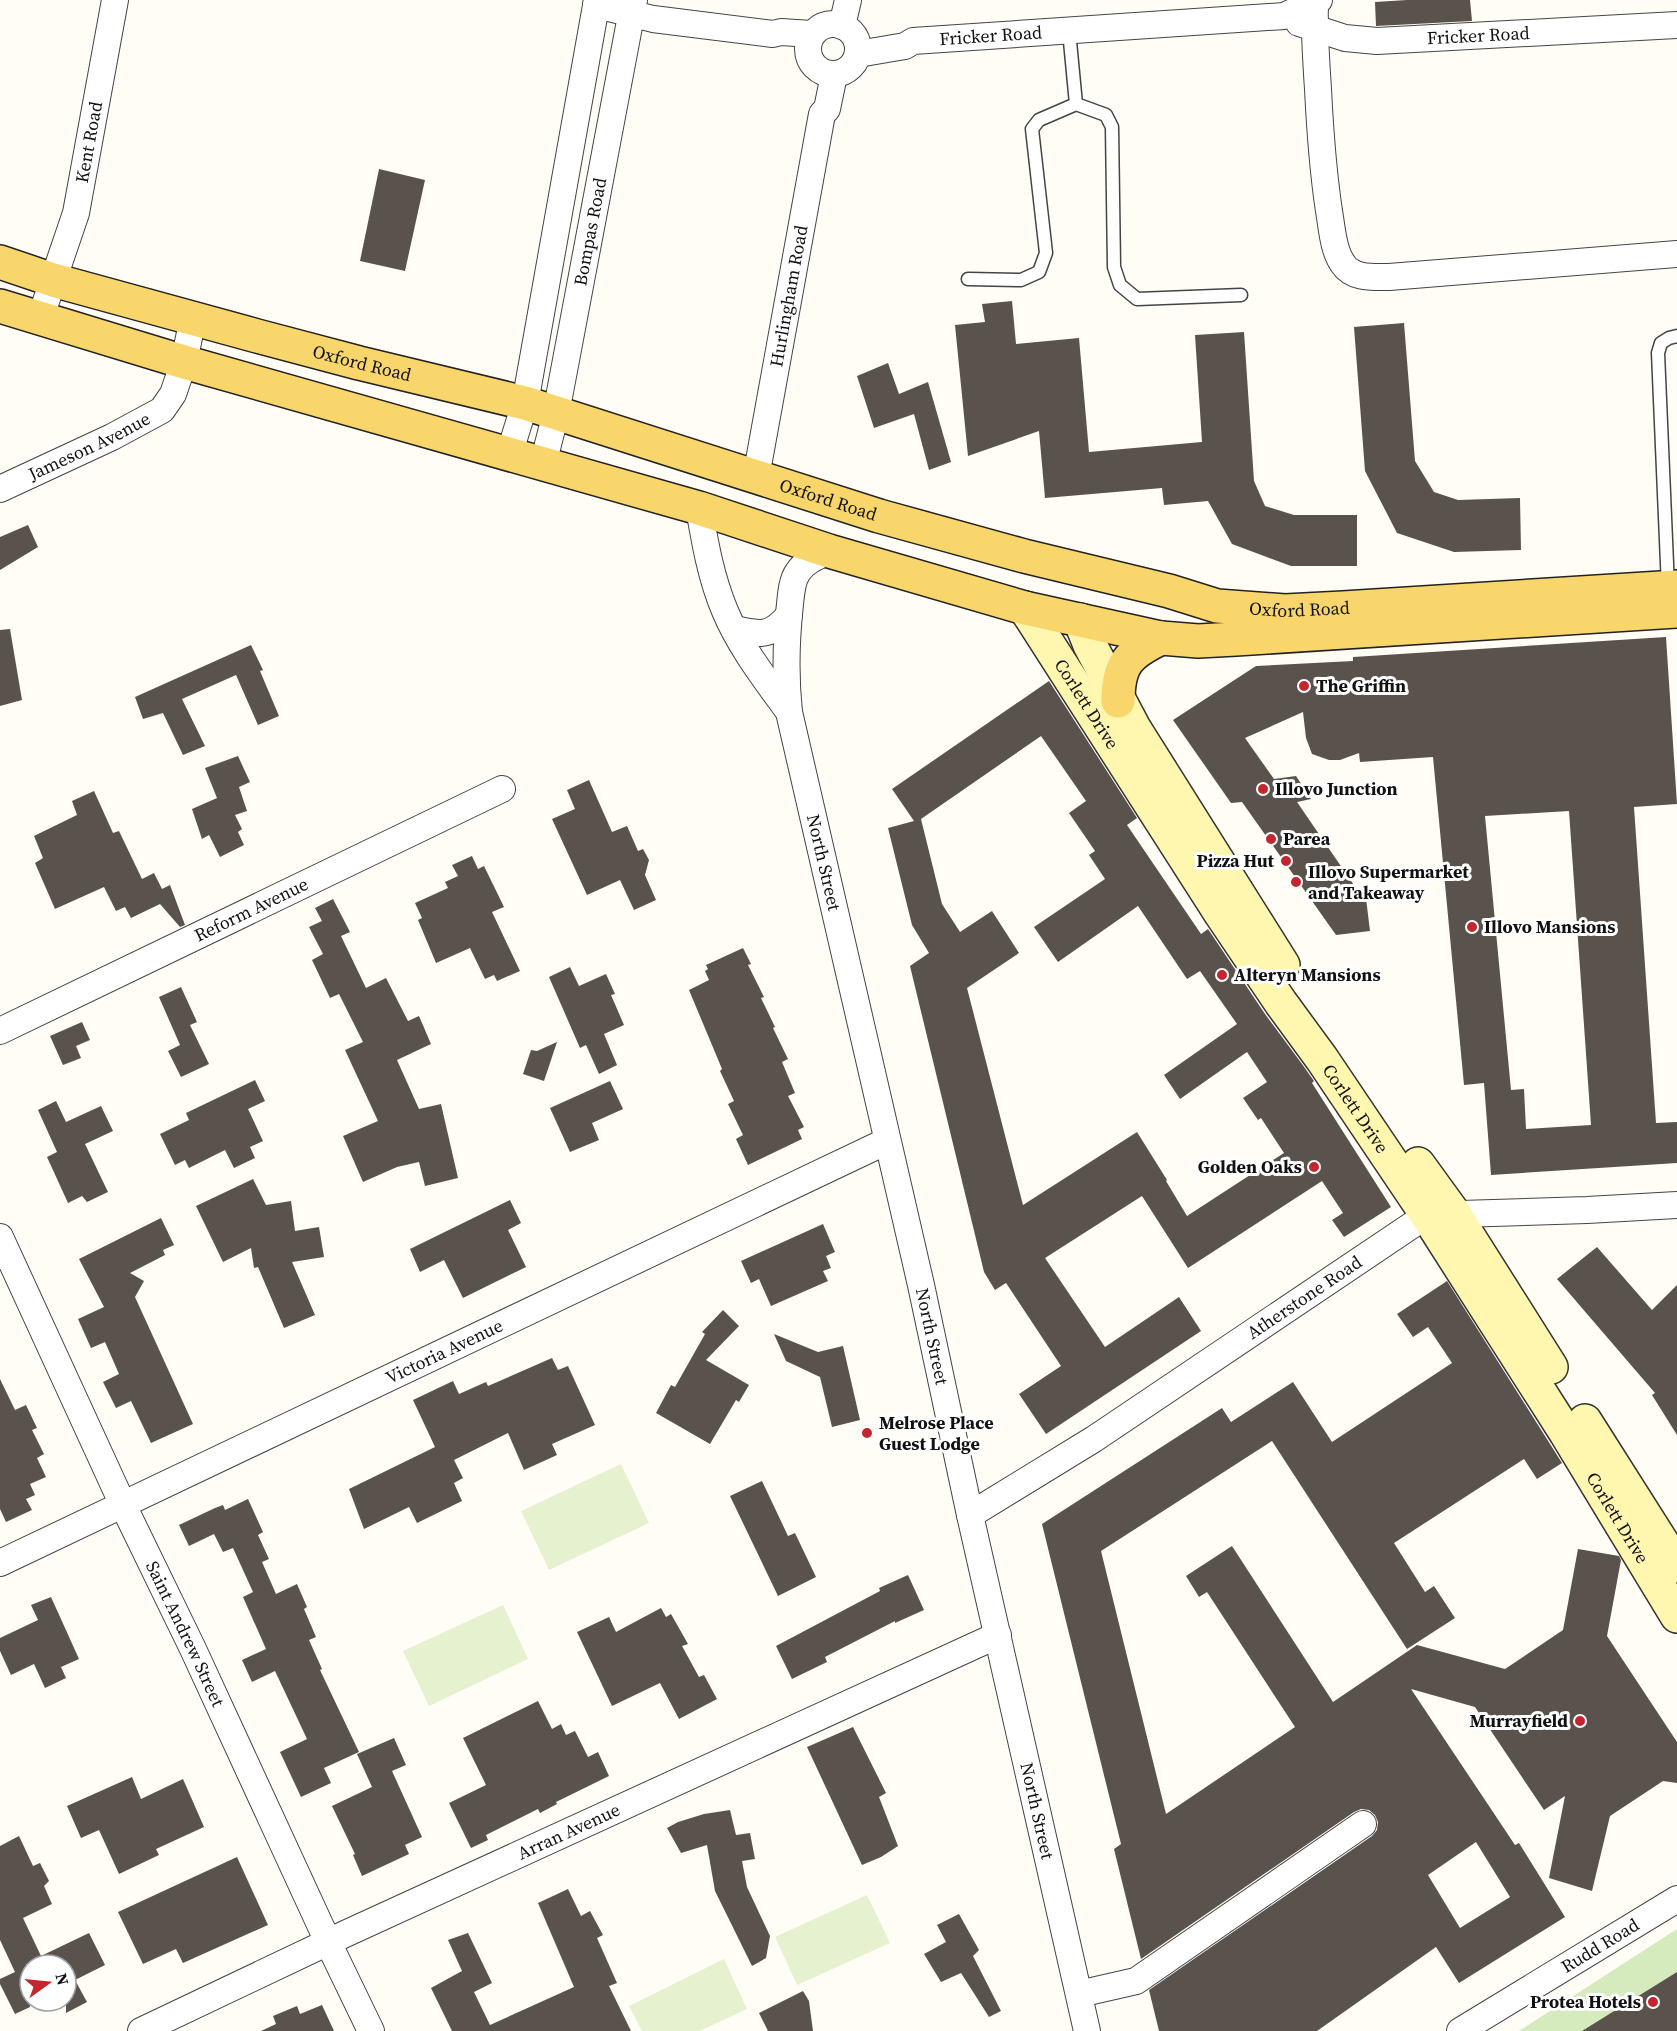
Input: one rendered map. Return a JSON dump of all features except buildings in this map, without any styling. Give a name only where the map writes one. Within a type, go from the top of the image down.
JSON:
[{"type":"main road","name":"Oxford Road","points":[[0,261],[53,279],[257,336],[525,403],[879,516],[1024,556],[1169,591],[1198,601],[1240,609],[1285,610],[1674,595]]},
{"type":"main road","points":[[101,337],[111,295]]},
{"type":"main road","name":"Oxford Road","points":[[0,306],[184,362],[699,508],[829,551],[1025,608],[1161,638],[1198,641],[1236,639],[1674,595]]},
{"type":"main road","points":[[243,378],[257,336]]},
{"type":"main road","points":[[1024,556],[1060,582],[1071,595],[1080,620]]},
{"type":"main road","name":"Corlett Drive","points":[[1025,608],[1221,914],[1281,1003],[1441,1215],[1677,1566]]},
{"type":"main road","name":"Corlett Drive","points":[[1080,620],[1118,701],[1258,928],[1397,1135],[1566,1433],[1677,1616]]},
{"type":"main road","points":[[1118,701],[1120,672],[1124,664],[1135,653],[1161,638]]},
{"type":"street","name":"Kent Road","points":[[40,319],[76,213],[115,0]]},
{"type":"street","name":"Hurlingham Road","points":[[756,477],[822,114],[818,107],[833,42],[848,0]]},
{"type":"street","name":"Fricker Road","points":[[597,2],[633,7],[653,19],[773,34],[781,32],[833,42],[903,36],[913,41],[1069,31],[1279,11],[1317,1]]},
{"type":"street","points":[[1317,1],[1314,28],[1321,144],[1328,202],[1336,250],[1343,264],[1352,273],[1365,277],[1389,277],[1677,254]]},
{"type":"street","name":"Bompas Road","points":[[509,455],[525,403],[597,2]]},
{"type":"street","name":"Bompas Road","points":[[543,464],[556,413],[633,7]]},
{"type":"street","name":"Fricker Road","points":[[1279,11],[1314,28],[1345,38],[1377,41],[1677,25]]},
{"type":"street","name":"Jameson Avenue","points":[[0,489],[112,437],[162,410],[173,394],[184,362],[193,318]]},
{"type":"street","name":"North Street","points":[[699,508],[714,581],[734,629],[789,712]]},
{"type":"street","name":"North Street","points":[[829,551],[807,563],[797,572],[793,585],[786,641],[789,712],[921,1285],[970,1515],[1087,2031]]},
{"type":"street","points":[[734,629],[749,633],[769,633],[782,624],[789,615]]},
{"type":"street","name":"Reform Avenue","points":[[0,1030],[502,789]]},
{"type":"street","name":"Victoria Avenue","points":[[0,1563],[887,1141]]},
{"type":"street","points":[[1441,1215],[1677,1205]]},
{"type":"street","name":"Atherstone Road","points":[[970,1515],[1094,1439],[1441,1215]]},
{"type":"street","name":"Saint Andrew Street","points":[[0,1237],[123,1505],[193,1649],[371,2031]]},
{"type":"street","name":"Arran Avenue","points":[[141,2031],[328,1942],[998,1635]]},
{"type":"street","points":[[1079,1994],[1136,1982],[1363,1824]]},
{"type":"street","name":"Rudd Road","points":[[1460,2031],[1677,1899]]},
{"type":"lane","points":[[1069,31],[1076,104]]},
{"type":"lane","points":[[968,279],[1021,280],[1039,272],[1046,253],[1032,129],[1039,120],[1076,104],[1106,115],[1112,127],[1114,267],[1120,285],[1137,299],[1241,295]]},
{"type":"lane","points":[[1674,595],[1658,353],[1661,343],[1677,336]]},
{"type":"green space","points":[[621,1464],[649,1523],[549,1570],[521,1511]]},
{"type":"green space","points":[[503,1605],[528,1659],[429,1706],[403,1651]]},
{"type":"green space","points":[[867,1895],[890,1943],[797,1985],[775,1937]]},
{"type":"green space","points":[[1677,1929],[1677,2031],[1519,2031],[1536,2020]]},
{"type":"green space","points":[[724,1959],[747,2009],[700,2031],[642,2031],[629,2006]]},
{"type":"place","name":"The Griffin","points":[[1304,686]]},
{"type":"place","name":"Illovo Junction","points":[[1263,789]]},
{"type":"place","name":"Parea","points":[[1271,839]]},
{"type":"place","name":"Pizza Hut","points":[[1286,861]]},
{"type":"place","name":"Illovo Supermarket and Takeaway","points":[[1296,882]]},
{"type":"place","name":"Illovo Mansions","points":[[1472,927]]},
{"type":"place","name":"Alteryn Mansions","points":[[1222,975]]},
{"type":"place","name":"Golden Oaks","points":[[1314,1167]]},
{"type":"place","name":"Melrose Place Guest Lodge","points":[[867,1433]]},
{"type":"place","name":"Murrayfield","points":[[1580,1721]]},
{"type":"place","name":"Protea Hotels","points":[[1653,2002]]}]
